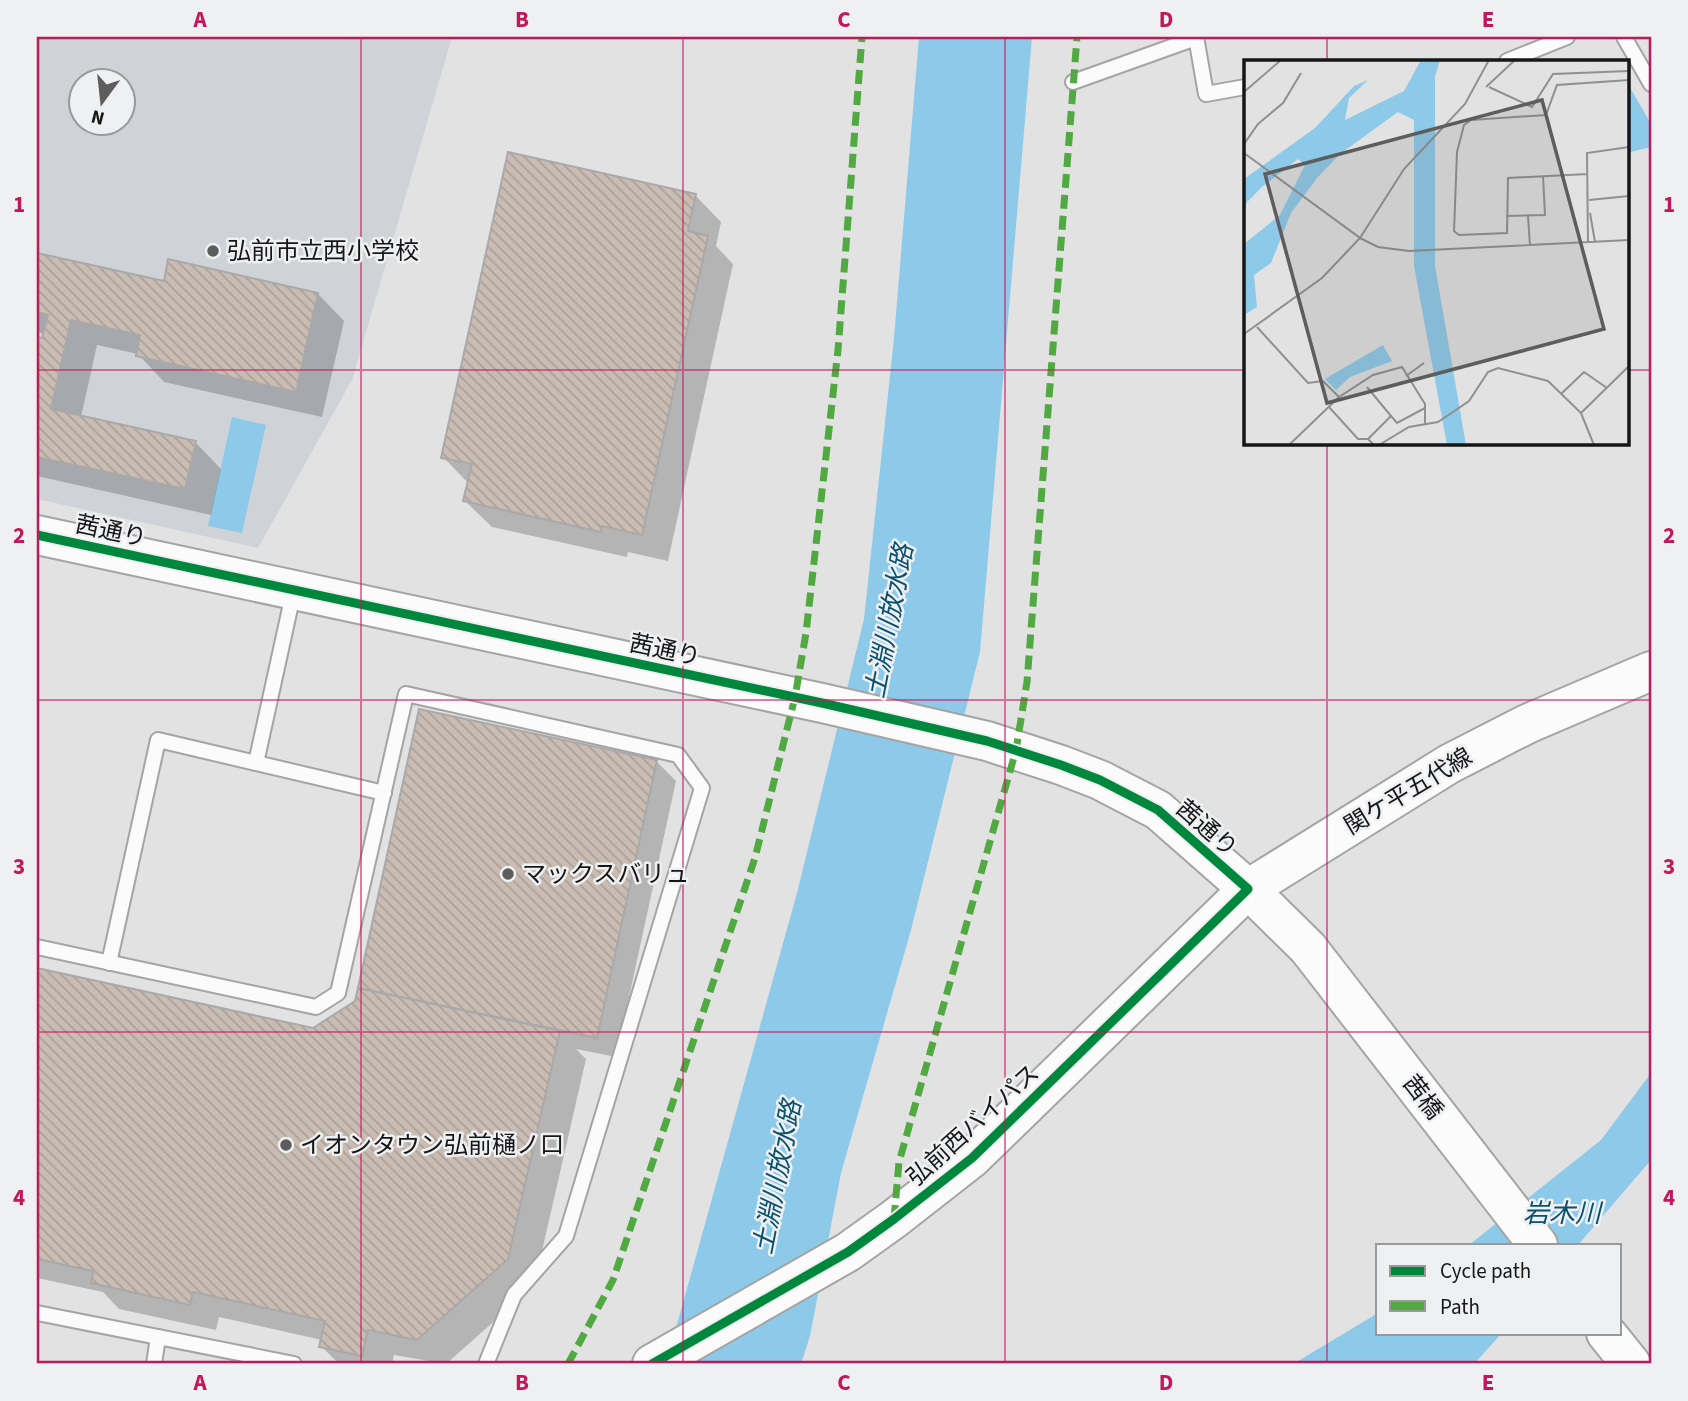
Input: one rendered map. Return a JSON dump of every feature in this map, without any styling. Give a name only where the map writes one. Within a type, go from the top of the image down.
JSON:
[{"type":"street","name":"茜通り","points":[[37,535],[822,703],[987,741],[1100,780],[1158,810],[1248,890]]},
{"type":"street","name":"関ケ平五代線","points":[[1248,890],[1449,764],[1527,724],[1651,671]]},
{"type":"street","name":"茜橋","points":[[1248,890],[1308,948],[1537,1244]]},
{"type":"street","name":"弘前西バイパス","points":[[652,1364],[848,1252],[972,1158],[1248,890]]},
{"type":"street","points":[[1607,1334],[1631,1364]]},
{"type":"lane","points":[[1073,82],[1196,37],[1206,93],[1244,86]]},
{"type":"lane","points":[[1510,60],[1567,37]]},
{"type":"lane","points":[[1624,37],[1651,84]]},
{"type":"lane","points":[[256,763],[294,590]]},
{"type":"lane","points":[[37,947],[316,1007],[338,993],[406,694],[678,755],[702,789],[566,1236],[514,1295],[486,1364]]},
{"type":"lane","points":[[110,963],[158,740],[384,793]]},
{"type":"lane","points":[[37,1313],[294,1364]]},
{"type":"lane","points":[[154,1364],[158,1337]]},
{"type":"shaded area","name":"弘前市立西小学校","points":[[37,37],[452,37],[352,380],[258,548],[37,499]]},
{"type":"water","name":"土淵川放水路","points":[[919,37],[1032,37],[980,652],[911,930],[841,1173],[810,1336],[801,1364],[666,1364],[797,893],[864,619],[894,338]]},
{"type":"water","points":[[1628,84],[1651,124],[1651,147],[1628,153]]},
{"type":"water","points":[[232,417],[266,425],[242,533],[208,526]]},
{"type":"water","name":"岩木川","points":[[1651,1073],[1651,1160],[1579,1244],[1470,1244],[1601,1140]]},
{"type":"water","points":[[1376,1314],[1376,1334],[1501,1334],[1474,1364],[1293,1364]]},
{"type":"building","points":[[508,152],[696,194],[688,231],[708,236],[642,535],[602,526],[601,532],[463,501],[472,464],[441,458]]},
{"type":"building","points":[[37,253],[164,281],[168,259],[318,293],[296,392],[136,356],[140,335],[71,320],[51,409],[196,441],[185,489],[37,457],[37,337],[42,338],[48,315],[37,312]]},
{"type":"building","name":"マックスバリュ","points":[[419,709],[657,760],[597,1038],[358,988]]},
{"type":"building","name":"イオンタウン弘前樋ノ口","points":[[37,968],[313,1028],[355,1001],[358,988],[560,1031],[508,1259],[417,1340],[368,1330],[362,1356],[319,1347],[325,1321],[193,1292],[190,1305],[91,1283],[93,1271],[37,1259]]},
{"type":"marked path","points":[[568,1364],[613,1280],[755,858],[795,697],[806,633],[838,350],[862,37]]},
{"type":"marked path","points":[[894,1219],[899,1162],[1016,750],[1027,682],[1077,37]]},
{"type":"cycle path","points":[[37,535],[822,703],[987,741],[1100,780],[1158,810],[1248,889],[972,1158],[848,1252],[652,1364]]},
{"type":"place","name":"弘前市立西小学校","points":[[213,251]]},
{"type":"place","name":"マックスバリュ","points":[[508,874]]},
{"type":"place","name":"イオンタウン弘前樋ノ口","points":[[286,1145]]}]
